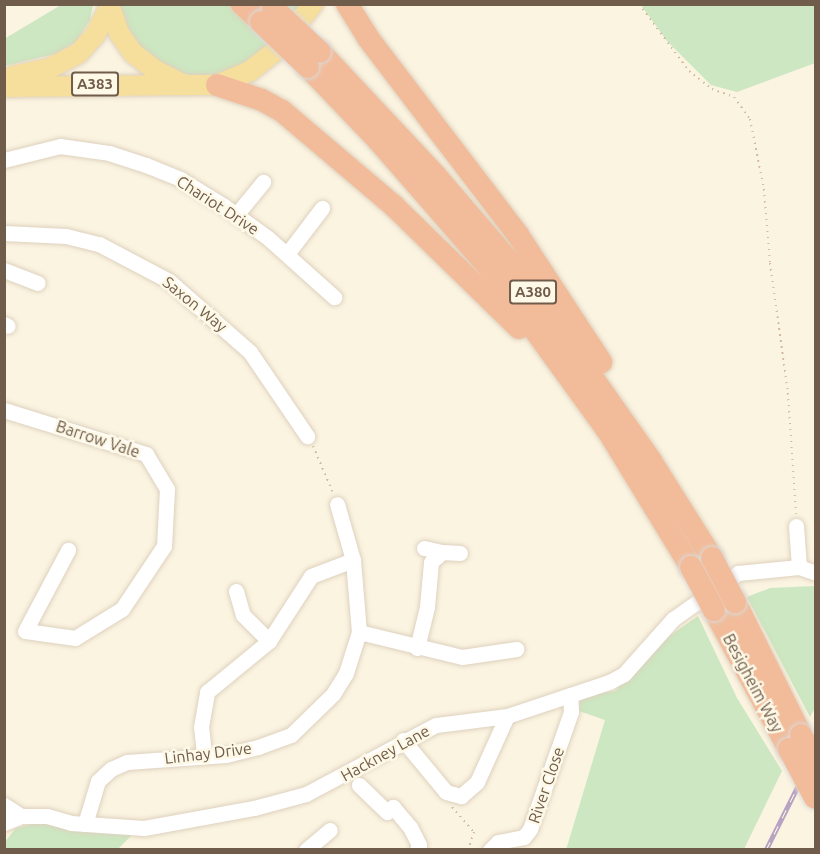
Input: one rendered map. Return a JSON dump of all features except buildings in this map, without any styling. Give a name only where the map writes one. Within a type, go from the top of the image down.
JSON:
[{"type":"highway","name":"A380","points":[[242,4],[268,11],[314,60],[422,160],[519,273],[651,461]]},
{"type":"highway","name":"A380","points":[[347,4],[551,284],[628,407],[651,461],[701,562]]},
{"type":"highway","name":"A380","points":[[314,60],[378,140],[492,271],[701,562]]},
{"type":"highway","name":"A380","points":[[217,85],[282,111],[393,205],[504,311],[608,431]]},
{"type":"highway","name":"Besigheim Way","points":[[701,562],[795,742],[815,798]]},
{"type":"highway","name":"Besigheim Way","points":[[795,742],[816,762]]},
{"type":"main road","points":[[110,6],[120,33],[133,53],[155,70],[185,85],[217,85],[262,63],[314,4]]},
{"type":"main road","name":"A383","points":[[4,77],[50,68],[78,54],[95,35],[110,6]]},
{"type":"main road","name":"A383","points":[[4,87],[185,85]]},
{"type":"street","name":"Chariot Drive","points":[[4,160],[60,146],[109,153],[180,179],[236,215],[287,254],[334,297]]},
{"type":"street","points":[[236,215],[263,182]]},
{"type":"street","points":[[287,254],[322,208]]},
{"type":"street","name":"Saxon Way","points":[[4,233],[66,236],[99,244],[169,281],[250,352],[307,436]]},
{"type":"street","points":[[4,270],[38,283]]},
{"type":"street","name":"Barrow Vale","points":[[4,410],[146,454],[167,489],[164,546],[123,609],[75,638],[25,631],[68,550]]},
{"type":"street","name":"Linhay Drive","points":[[85,824],[98,781],[111,769],[127,762],[226,754],[291,735],[333,694],[346,674],[359,632],[353,560],[337,504]]},
{"type":"street","points":[[796,526],[799,567]]},
{"type":"street","points":[[423,548],[460,553]]},
{"type":"street","points":[[417,648],[427,607],[431,562],[442,552]]},
{"type":"street","points":[[204,754],[201,727],[207,692],[269,641],[311,576],[353,560]]},
{"type":"street","name":"Hackney Lane","points":[[4,823],[21,816],[47,816],[85,824],[144,828],[254,808],[306,794],[338,780],[403,740],[436,725],[507,716],[624,674],[673,619],[738,573],[799,567],[816,573]]},
{"type":"street","points":[[236,591],[243,615],[269,641]]},
{"type":"street","points":[[359,632],[417,648],[472,658],[516,649]]},
{"type":"street","name":"River Close","points":[[490,849],[498,842],[524,837],[530,829],[571,712],[570,695]]},
{"type":"street","points":[[403,740],[446,792],[461,796],[477,782],[507,716]]},
{"type":"street","points":[[359,785],[387,812],[393,807],[410,827],[419,845],[417,849]]},
{"type":"street","points":[[4,805],[21,816]]},
{"type":"street","points":[[306,849],[330,830]]},
{"type":"path","points":[[639,4],[689,71],[712,89],[734,98],[750,119],[764,189],[766,234],[788,393],[796,526]]},
{"type":"path","points":[[307,436],[337,504]]},
{"type":"path","points":[[446,792],[446,800],[474,832],[468,849]]},
{"type":"green space","points":[[61,5],[93,5],[90,20],[76,42],[55,54],[5,66],[4,39]]},
{"type":"green space","points":[[117,5],[307,5],[253,62],[225,74],[200,77],[172,71],[151,60],[127,32]]},
{"type":"green space","points":[[641,5],[815,5],[815,63],[737,92],[711,85],[667,41]]},
{"type":"green space","points":[[815,586],[816,706],[810,717],[747,597],[770,588]]},
{"type":"green space","points":[[698,616],[737,698],[782,771],[744,849],[566,850],[605,720],[579,711],[581,696],[615,691],[655,646]]},
{"type":"green space","points":[[44,821],[135,832],[118,849],[7,849],[4,843],[16,828]]},
{"type":"railway","points":[[766,850],[816,750]]}]
